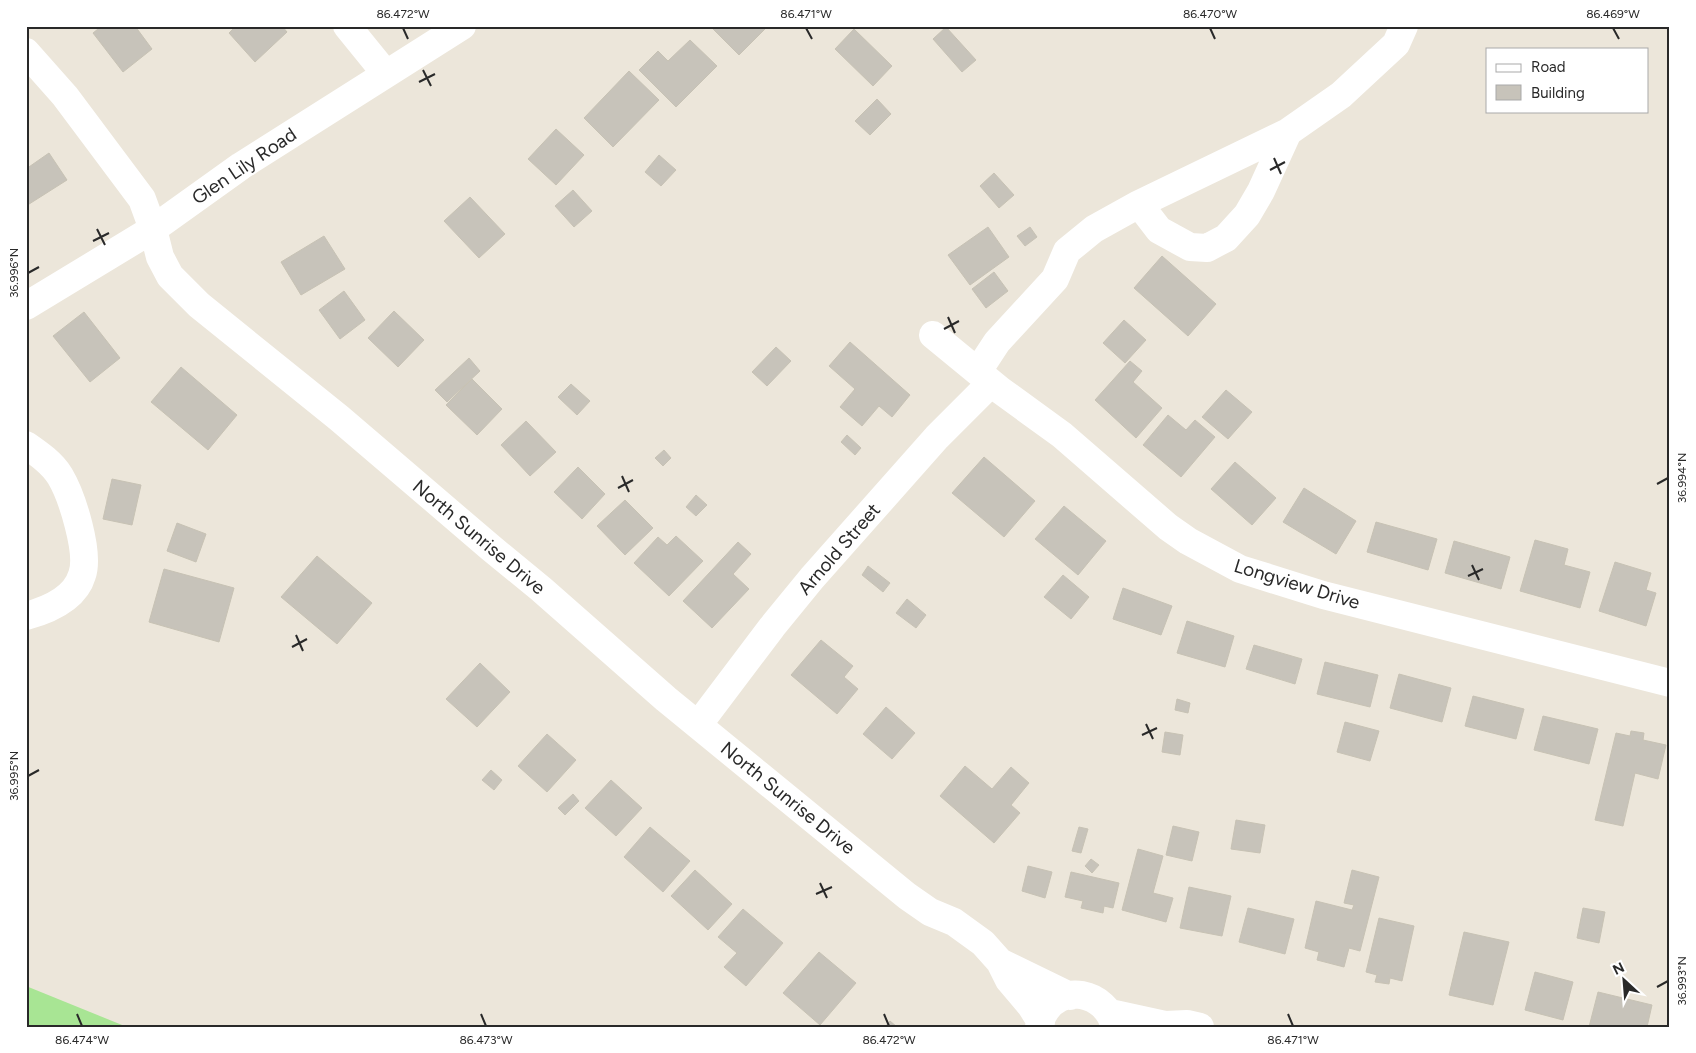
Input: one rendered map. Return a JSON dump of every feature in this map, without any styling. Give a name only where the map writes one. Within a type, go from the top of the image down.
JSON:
[{"type":"street","points":[[347,26],[386,74]]},
{"type":"street","name":"Glen Lily Road","points":[[26,306],[153,229],[241,166],[462,26]]},
{"type":"street","name":"Arnold Street","points":[[698,725],[772,627],[812,578],[937,437],[984,377],[997,342],[1055,279],[1067,251],[1094,229],[1139,204],[1288,132],[1348,89],[1396,44],[1404,26]]},
{"type":"street","name":"North Sunrise Drive","points":[[26,52],[65,96],[142,200],[153,229],[160,257],[170,276],[199,306],[339,418],[698,725],[907,896],[930,912],[954,922],[983,943],[1000,962],[1009,980],[1031,1006],[1040,1024]]},
{"type":"street","points":[[1139,204],[1159,230],[1190,247],[1207,248],[1226,238],[1247,215],[1261,191],[1288,132]]},
{"type":"street","name":"Longview Drive","points":[[933,335],[984,377],[1062,435],[1168,527],[1188,541],[1240,570],[1323,595],[1670,683]]},
{"type":"street","points":[[26,445],[45,458],[60,475],[74,510],[84,550],[83,575],[69,596],[42,612],[26,616]]},
{"type":"street","name":"North Sunrise Drive","points":[[1000,962],[1070,996]]},
{"type":"street","name":"North Sunrise Drive","points":[[1040,1024],[1043,1015],[1051,1004],[1063,997],[1076,995],[1090,996],[1102,1003],[1113,1020],[1164,1026],[1187,1024],[1200,1027]]},
{"type":"green space","points":[[26,986],[127,1027],[26,1027]]},
{"type":"building","points":[[95,26],[135,26],[152,49],[123,72],[93,33],[98,29]]},
{"type":"building","points":[[236,26],[282,26],[287,32],[255,62],[229,33]]},
{"type":"building","points":[[712,26],[768,26],[739,55]]},
{"type":"building","points":[[946,27],[976,60],[962,72],[933,39]]},
{"type":"building","points":[[854,29],[892,66],[873,86],[835,49]]},
{"type":"building","points":[[690,40],[717,66],[676,107],[639,70],[658,51],[668,61]]},
{"type":"building","points":[[629,71],[659,100],[613,147],[584,118]]},
{"type":"building","points":[[877,99],[891,114],[870,135],[855,121]]},
{"type":"building","points":[[556,129],[584,155],[556,185],[528,159]]},
{"type":"building","points":[[49,153],[67,180],[26,206],[26,169]]},
{"type":"building","points":[[659,155],[676,170],[661,186],[645,172]]},
{"type":"building","points":[[994,173],[1014,195],[999,208],[980,186]]},
{"type":"building","points":[[573,190],[592,211],[574,227],[555,206]]},
{"type":"building","points":[[470,197],[505,234],[479,258],[444,221]]},
{"type":"building","points":[[988,227],[1009,257],[970,285],[948,255]]},
{"type":"building","points":[[1030,227],[1037,237],[1025,246],[1017,236]]},
{"type":"building","points":[[324,236],[345,269],[301,295],[281,262]]},
{"type":"building","points":[[1162,256],[1216,304],[1188,336],[1134,288]]},
{"type":"building","points":[[994,272],[1008,291],[986,308],[972,289]]},
{"type":"building","points":[[344,291],[365,320],[340,339],[319,310]]},
{"type":"building","points":[[394,311],[424,340],[398,367],[368,338]]},
{"type":"building","points":[[84,312],[120,358],[90,382],[53,336]]},
{"type":"building","points":[[1124,320],[1146,340],[1125,363],[1103,343]]},
{"type":"building","points":[[850,342],[910,395],[892,417],[879,406],[862,426],[840,407],[855,389],[829,366]]},
{"type":"building","points":[[776,347],[791,361],[767,386],[752,372]]},
{"type":"building","points":[[469,358],[480,371],[447,402],[435,390]]},
{"type":"building","points":[[1130,361],[1142,371],[1133,382],[1162,408],[1136,438],[1095,400]]},
{"type":"building","points":[[181,367],[237,415],[208,450],[151,402]]},
{"type":"building","points":[[472,379],[502,409],[477,435],[446,405]]},
{"type":"building","points":[[571,384],[590,401],[577,415],[558,397]]},
{"type":"building","points":[[1226,390],[1252,412],[1228,439],[1202,417]]},
{"type":"building","points":[[1168,415],[1186,430],[1195,420],[1215,437],[1181,477],[1143,445]]},
{"type":"building","points":[[526,421],[556,452],[530,476],[501,445]]},
{"type":"building","points":[[847,435],[861,448],[855,455],[841,442]]},
{"type":"building","points":[[664,450],[671,458],[663,466],[655,458]]},
{"type":"building","points":[[984,457],[1035,501],[1004,537],[952,493]]},
{"type":"building","points":[[1235,462],[1276,498],[1252,525],[1211,489]]},
{"type":"building","points":[[578,467],[605,494],[582,519],[554,492]]},
{"type":"building","points":[[112,479],[141,485],[132,525],[103,519]]},
{"type":"building","points":[[1304,488],[1356,521],[1336,554],[1283,522]]},
{"type":"building","points":[[696,495],[707,505],[696,516],[686,507]]},
{"type":"building","points":[[625,500],[653,528],[625,555],[597,526]]},
{"type":"building","points":[[1064,506],[1106,541],[1078,575],[1035,539]]},
{"type":"building","points":[[1376,522],[1437,539],[1428,570],[1367,552]]},
{"type":"building","points":[[177,523],[206,534],[196,562],[167,551]]},
{"type":"building","points":[[676,536],[703,561],[669,596],[634,563],[658,537],[667,545]]},
{"type":"building","points":[[1535,540],[1568,549],[1564,565],[1590,572],[1580,608],[1520,591]]},
{"type":"building","points":[[1454,541],[1510,557],[1501,589],[1445,573]]},
{"type":"building","points":[[738,542],[751,554],[733,574],[749,589],[712,628],[683,601]]},
{"type":"building","points":[[317,556],[372,603],[337,644],[281,597]]},
{"type":"building","points":[[1615,562],[1651,573],[1646,590],[1656,593],[1646,626],[1599,611]]},
{"type":"building","points":[[868,566],[890,583],[883,592],[862,575]]},
{"type":"building","points":[[164,569],[234,588],[219,642],[149,622]]},
{"type":"building","points":[[1063,575],[1089,597],[1071,619],[1044,597]]},
{"type":"building","points":[[1123,588],[1172,606],[1161,635],[1113,619]]},
{"type":"building","points":[[907,599],[926,615],[916,628],[896,613]]},
{"type":"building","points":[[1187,621],[1234,636],[1225,667],[1177,653]]},
{"type":"building","points":[[821,640],[853,666],[844,677],[858,689],[837,714],[791,675]]},
{"type":"building","points":[[1254,645],[1302,659],[1295,684],[1246,669]]},
{"type":"building","points":[[1325,662],[1378,675],[1370,707],[1317,694]]},
{"type":"building","points":[[480,663],[510,692],[477,727],[446,699]]},
{"type":"building","points":[[1399,674],[1451,688],[1442,722],[1390,708]]},
{"type":"building","points":[[1473,696],[1524,709],[1516,739],[1465,726]]},
{"type":"building","points":[[1177,699],[1190,703],[1188,713],[1175,710]]},
{"type":"building","points":[[886,707],[915,733],[892,759],[863,734]]},
{"type":"building","points":[[1543,716],[1598,729],[1589,764],[1534,750]]},
{"type":"building","points":[[1345,722],[1379,731],[1370,761],[1337,752]]},
{"type":"building","points":[[1631,731],[1644,733],[1643,740],[1666,745],[1658,779],[1635,773],[1623,826],[1595,820],[1616,733],[1630,736]]},
{"type":"building","points":[[1165,732],[1183,735],[1180,755],[1162,752]]},
{"type":"building","points":[[547,734],[576,760],[547,792],[518,766]]},
{"type":"building","points":[[965,766],[992,789],[1011,767],[1029,783],[1011,805],[1020,813],[994,843],[940,796]]},
{"type":"building","points":[[491,770],[502,780],[494,790],[482,780]]},
{"type":"building","points":[[611,780],[642,808],[616,836],[585,808]]},
{"type":"building","points":[[573,794],[579,801],[565,815],[558,808]]},
{"type":"building","points":[[1236,820],[1265,825],[1260,853],[1231,849]]},
{"type":"building","points":[[1173,826],[1199,832],[1192,861],[1166,855]]},
{"type":"building","points":[[650,827],[690,861],[663,892],[624,857]]},
{"type":"building","points":[[1079,827],[1088,829],[1081,853],[1072,851]]},
{"type":"building","points":[[1138,849],[1163,856],[1153,893],[1173,898],[1166,922],[1122,910]]},
{"type":"building","points":[[1091,859],[1099,865],[1092,873],[1085,866]]},
{"type":"building","points":[[1028,866],[1052,872],[1045,898],[1022,891]]},
{"type":"building","points":[[695,870],[732,904],[708,930],[671,896]]},
{"type":"building","points":[[1352,870],[1379,877],[1360,951],[1349,948],[1344,967],[1317,960],[1319,952],[1305,948],[1316,901],[1352,910],[1354,905],[1344,903]]},
{"type":"building","points":[[1071,872],[1119,883],[1113,908],[1104,906],[1103,913],[1081,908],[1083,901],[1065,897]]},
{"type":"building","points":[[1189,887],[1231,896],[1222,936],[1180,928]]},
{"type":"building","points":[[1248,908],[1294,919],[1285,954],[1239,942]]},
{"type":"building","points":[[1583,908],[1605,912],[1599,943],[1577,938]]},
{"type":"building","points":[[743,909],[783,943],[746,986],[724,967],[737,953],[718,937]]},
{"type":"building","points":[[1379,918],[1414,926],[1402,981],[1390,978],[1389,984],[1375,982],[1377,975],[1366,972]]},
{"type":"building","points":[[1464,932],[1509,942],[1493,1005],[1449,995]]},
{"type":"building","points":[[819,952],[856,983],[820,1025],[783,993]]},
{"type":"building","points":[[1535,972],[1573,982],[1563,1020],[1525,1010]]},
{"type":"building","points":[[1598,992],[1652,1005],[1647,1027],[1589,1027]]},
{"type":"building","points":[[890,1021],[897,1027],[885,1027]]}]
